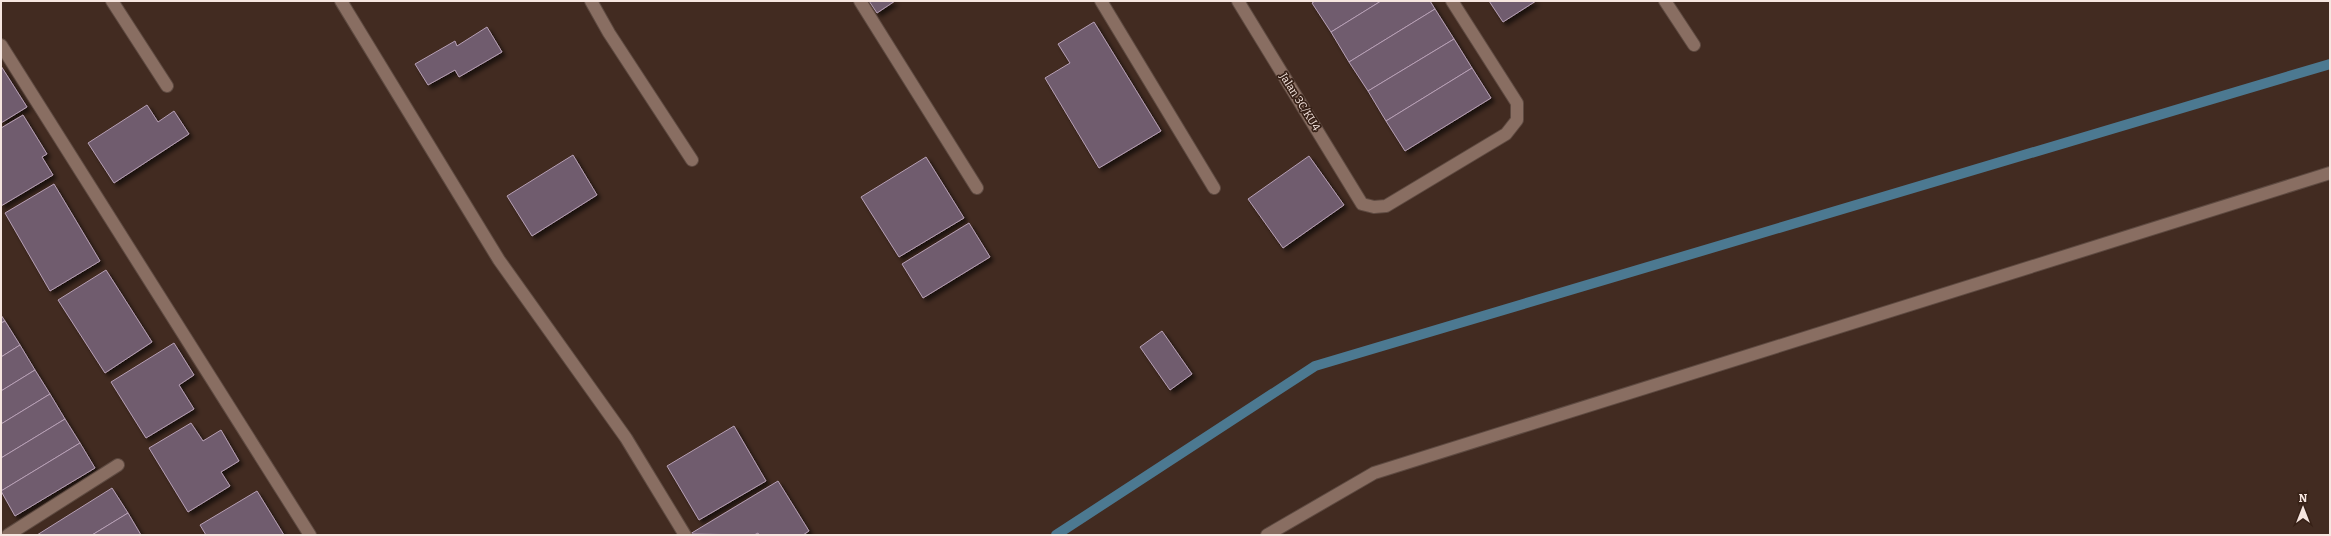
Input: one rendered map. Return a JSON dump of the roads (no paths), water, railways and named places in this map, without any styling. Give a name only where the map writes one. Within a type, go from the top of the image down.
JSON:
[{"type":"street","points":[[112,1],[167,86]]},
{"type":"street","points":[[341,1],[499,260],[626,438],[685,535]]},
{"type":"street","points":[[591,1],[609,33],[692,160]]},
{"type":"street","points":[[860,1],[977,188]]},
{"type":"street","points":[[1101,1],[1214,188]]},
{"type":"street","name":"Jalan 3C/KU4","points":[[1238,1],[1362,204],[1374,207],[1386,206],[1506,134],[1517,120],[1516,103],[1452,1]]},
{"type":"street","points":[[1665,1],[1694,45]]},
{"type":"street","points":[[1,45],[310,535]]},
{"type":"street","points":[[1267,535],[1374,473],[2330,173]]},
{"type":"street","points":[[8,535],[118,465]]},
{"type":"waterway","points":[[1056,535],[1315,366],[2330,64]]}]
